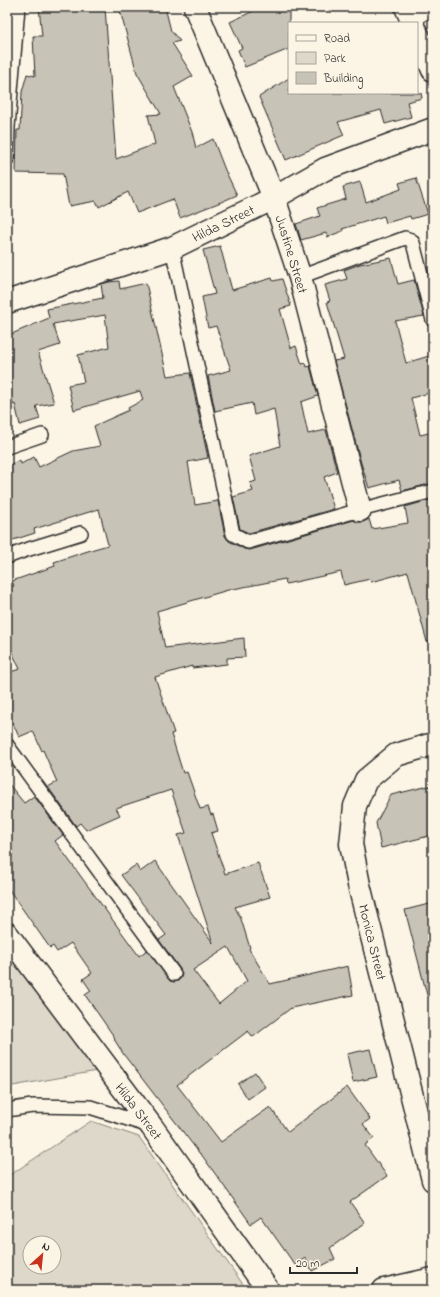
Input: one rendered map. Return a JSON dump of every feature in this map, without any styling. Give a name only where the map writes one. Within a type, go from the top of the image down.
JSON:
[{"type":"street","name":"Justine Street","points":[[196,7],[274,198],[300,277],[360,510]]},
{"type":"street","points":[[418,26],[433,70]]},
{"type":"street","name":"Hilda Street","points":[[7,302],[172,248],[274,198],[325,169],[433,129]]},
{"type":"street","name":"Monica Street","points":[[433,744],[396,755],[366,780],[355,806],[351,844],[359,885],[433,1180]]},
{"type":"street","name":"Hilda Street","points":[[7,934],[152,1127],[268,1290]]},
{"type":"street","points":[[384,1290],[433,1279]]},
{"type":"lane","points":[[7,159],[8,127],[18,7]]},
{"type":"lane","points":[[300,277],[406,238],[413,243],[433,320]]},
{"type":"lane","points":[[172,248],[233,534],[248,542],[433,491]]},
{"type":"lane","points":[[7,447],[42,435]]},
{"type":"lane","points":[[7,557],[81,533]]},
{"type":"lane","points":[[7,745],[174,974]]},
{"type":"lane","points":[[7,1110],[32,1106],[90,1107],[152,1127]]},
{"type":"green space","points":[[7,934],[108,1069],[7,1087]]},
{"type":"green space","points":[[91,1121],[139,1137],[247,1290],[7,1290],[7,1177]]},
{"type":"building","points":[[39,7],[105,7],[116,159],[155,144],[148,115],[161,114],[137,73],[119,7],[165,7],[171,31],[180,41],[172,43],[193,76],[174,87],[192,132],[196,148],[213,139],[237,195],[180,218],[173,199],[137,213],[128,192],[99,207],[96,201],[69,206],[63,174],[16,173],[17,130],[20,130],[22,92],[27,74],[35,76],[33,36],[42,36]]},
{"type":"building","points":[[262,7],[289,7],[288,49],[245,67],[238,50],[242,48],[230,22]]},
{"type":"building","points":[[288,79],[288,94],[421,93],[422,98],[407,102],[411,117],[385,124],[381,110],[338,122],[344,135],[286,160],[259,97]]},
{"type":"building","points":[[416,178],[428,214],[411,219],[410,216],[386,223],[384,216],[342,229],[343,231],[327,237],[326,233],[301,240],[296,224],[320,216],[317,208],[346,199],[343,187],[360,182],[366,202],[401,189],[399,183]]},
{"type":"building","points":[[220,246],[232,290],[272,278],[273,281],[282,279],[291,306],[280,309],[291,348],[296,346],[302,364],[306,363],[307,367],[310,366],[318,396],[301,402],[308,434],[326,430],[337,472],[324,477],[334,509],[249,533],[240,529],[233,497],[253,491],[250,483],[256,481],[249,456],[280,446],[274,409],[254,415],[252,403],[215,411],[208,376],[231,370],[216,326],[208,328],[202,297],[215,294],[203,250]]},
{"type":"building","points":[[391,258],[398,284],[414,280],[424,316],[395,321],[406,363],[429,356],[433,372],[433,392],[411,398],[420,435],[433,432],[433,483],[402,491],[399,480],[369,488],[334,361],[344,359],[327,302],[330,301],[325,285],[347,279],[344,270],[360,264]]},
{"type":"building","points":[[119,281],[120,289],[146,283],[167,376],[190,373],[208,458],[188,462],[195,505],[218,501],[225,536],[229,541],[244,549],[250,550],[354,520],[357,522],[363,522],[369,519],[372,529],[408,523],[405,507],[433,499],[433,642],[427,642],[408,572],[371,582],[370,579],[344,585],[341,572],[286,584],[285,579],[228,590],[157,611],[165,648],[244,638],[245,657],[227,658],[227,664],[192,668],[192,666],[155,677],[174,733],[171,734],[183,773],[187,772],[200,809],[208,807],[211,815],[213,814],[218,831],[211,833],[225,874],[258,863],[270,897],[235,907],[241,919],[250,948],[249,949],[270,984],[348,966],[353,995],[291,1008],[253,1037],[248,1031],[177,1085],[221,1142],[270,1107],[288,1132],[347,1087],[370,1119],[363,1124],[374,1138],[365,1145],[387,1176],[350,1202],[365,1223],[330,1248],[335,1259],[312,1271],[305,1258],[295,1265],[261,1217],[251,1224],[201,1154],[124,1055],[114,1039],[115,1038],[85,995],[91,991],[83,979],[92,973],[71,943],[57,952],[53,946],[50,948],[7,887],[7,782],[24,803],[34,796],[63,835],[55,841],[139,956],[147,950],[170,981],[178,981],[182,974],[159,940],[166,935],[121,875],[136,865],[140,872],[155,861],[213,943],[178,835],[186,833],[171,790],[116,808],[120,815],[86,830],[80,823],[76,826],[48,787],[57,782],[33,731],[19,737],[7,710],[7,673],[20,669],[7,642],[7,587],[14,586],[12,581],[55,566],[54,562],[108,545],[99,509],[34,529],[35,533],[7,542],[7,466],[20,460],[21,464],[34,457],[39,467],[73,451],[100,446],[94,426],[129,410],[128,408],[143,400],[140,391],[74,410],[68,385],[84,382],[78,355],[109,347],[105,315],[53,324],[60,345],[38,352],[54,403],[36,406],[40,419],[20,425],[15,404],[13,405],[7,384],[7,336],[49,318],[47,309],[103,298],[101,284]],"holes":[[[228,947],[247,981],[219,1004],[193,970]]]},
{"type":"building","points":[[433,785],[433,835],[381,848],[376,823],[391,795]]},
{"type":"building","points":[[433,903],[433,994],[427,995],[405,910]]},
{"type":"building","points":[[370,1049],[377,1077],[353,1082],[347,1054]]},
{"type":"building","points":[[255,1072],[265,1087],[248,1099],[238,1084]]}]
